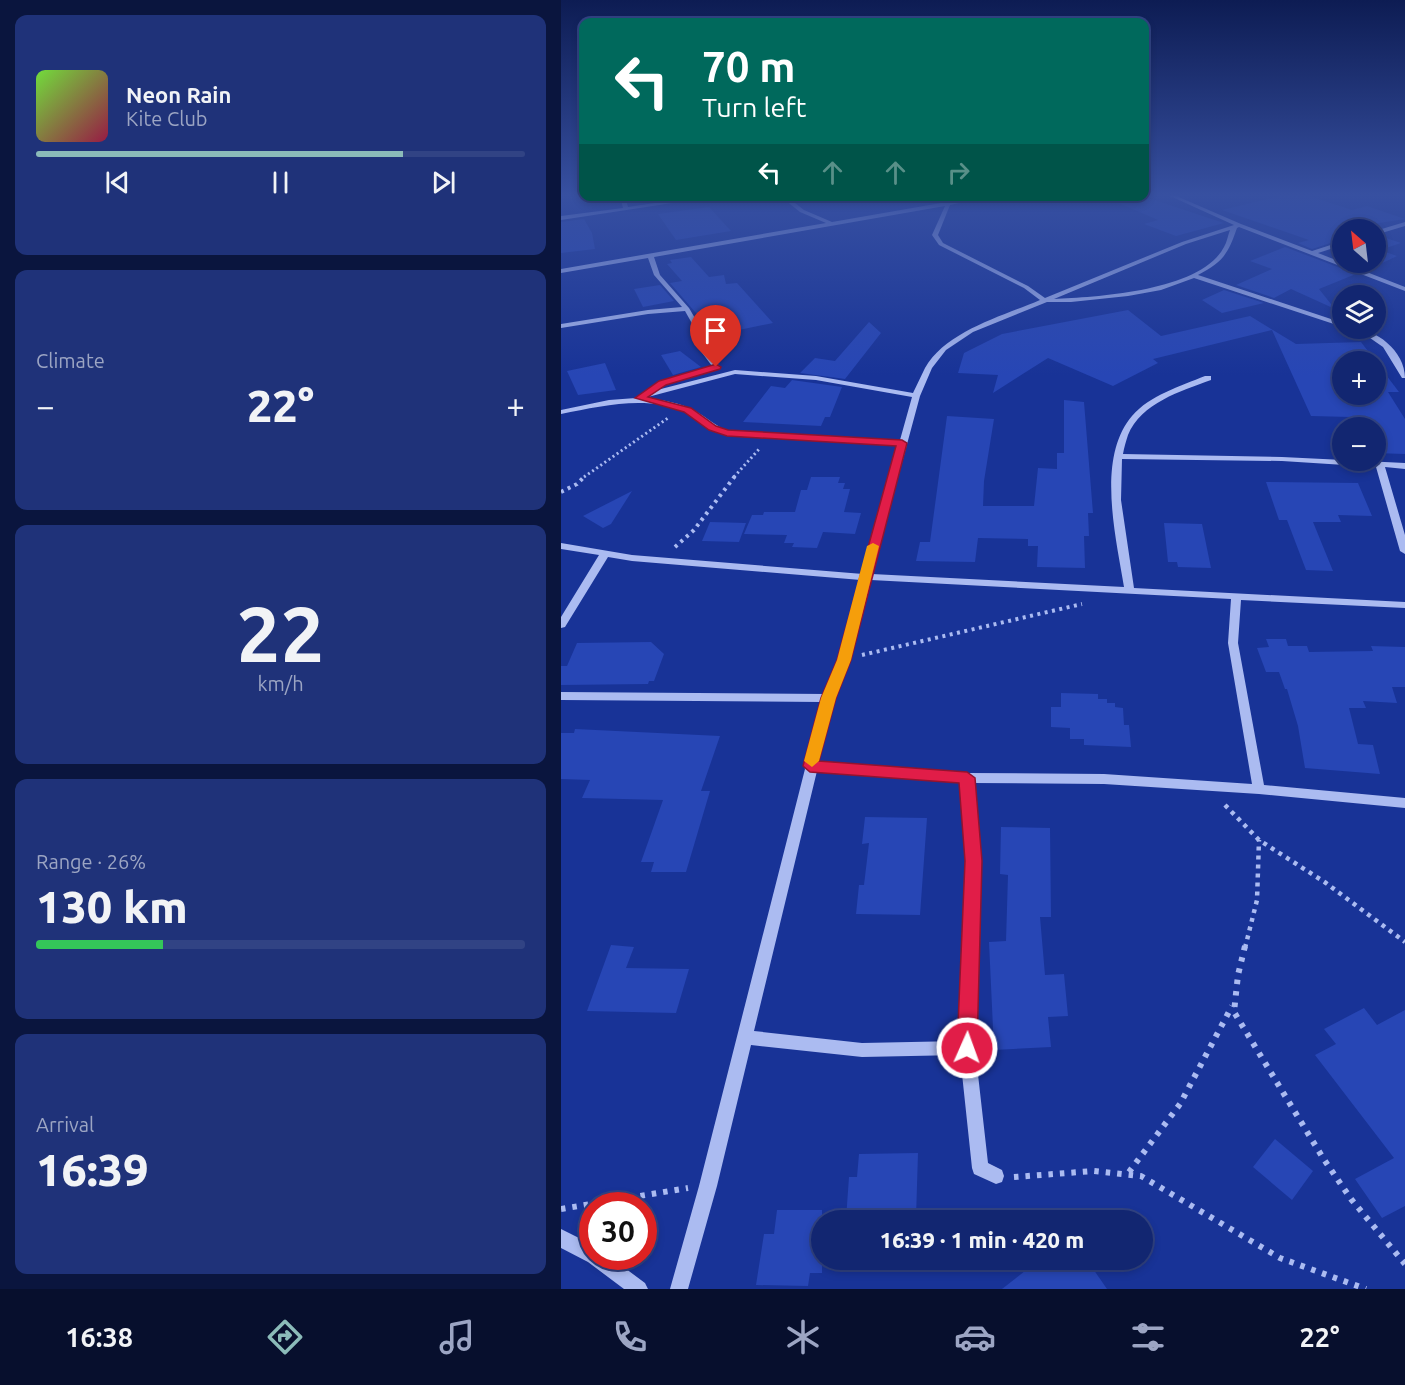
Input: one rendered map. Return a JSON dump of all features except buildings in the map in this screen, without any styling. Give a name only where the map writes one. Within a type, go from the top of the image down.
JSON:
[{"type":"street","points":[[561,271],[662,255]]},
{"type":"street","points":[[964,255],[1026,286],[1045,301],[1111,298],[1194,276],[1217,262],[1222,255]]},
{"type":"street","points":[[679,1289],[708,1186],[810,766],[829,698],[844,660],[902,443],[929,367],[954,341],[1155,255]]},
{"type":"street","points":[[1319,255],[1405,289]]},
{"type":"street","points":[[642,397],[662,383],[716,367],[703,350],[708,339],[696,326],[687,309],[657,275],[651,257]]},
{"type":"street","points":[[1194,276],[1332,321]]},
{"type":"street","points":[[561,326],[648,312],[687,309]]},
{"type":"street","points":[[1380,339],[1392,352],[1405,376]]},
{"type":"street","points":[[561,412],[642,397],[735,372],[816,378],[917,396]]},
{"type":"street","points":[[1129,589],[1116,482],[1118,456],[1123,438],[1135,418],[1168,394],[1208,378]]},
{"type":"street","points":[[642,397],[692,412],[718,430],[771,436],[902,443]]},
{"type":"street","points":[[1118,456],[1332,463]]},
{"type":"street","points":[[1386,465],[1405,466]]},
{"type":"street","points":[[1382,471],[1405,551]]},
{"type":"street","points":[[561,546],[605,555],[654,560],[865,577],[1405,605]]},
{"type":"street","points":[[561,625],[605,555]]},
{"type":"street","points":[[1236,595],[1233,643],[1259,789]]},
{"type":"street","points":[[561,696],[829,698]]},
{"type":"street","points":[[810,766],[967,778],[1104,779],[1259,789],[1405,803]]},
{"type":"street","points":[[967,778],[973,861],[967,1048],[980,1168],[996,1176]]},
{"type":"street","points":[[744,1037],[863,1050],[967,1048]]},
{"type":"street","points":[[561,1238],[579,1248]]},
{"type":"street","points":[[613,1270],[639,1289]]},
{"type":"path","points":[[561,492],[577,484],[591,470],[667,420],[675,406]]},
{"type":"path","points":[[654,560],[683,542],[719,495],[771,436]]},
{"type":"path","points":[[844,660],[1092,601]]},
{"type":"path","points":[[1209,786],[1259,840],[1326,884],[1405,942]]},
{"type":"path","points":[[1129,1172],[1149,1142],[1180,1104],[1233,1004],[1237,975],[1257,900],[1260,871],[1259,840]]},
{"type":"path","points":[[1233,1004],[1241,1026],[1323,1158],[1351,1199],[1405,1264]]},
{"type":"path","points":[[996,1176],[1015,1177],[1093,1171],[1129,1172],[1152,1181],[1281,1258],[1366,1289]]},
{"type":"path","points":[[561,1209],[708,1186]]},
{"type":"slow traffic","points":[[812,761],[829,698],[844,660],[873,546]]},
{"type":"route","points":[[716,367],[703,373],[662,383],[640,398],[692,412],[712,428],[727,433],[902,443],[844,660],[829,698],[810,766],[967,778],[973,861],[967,1048]]}]
